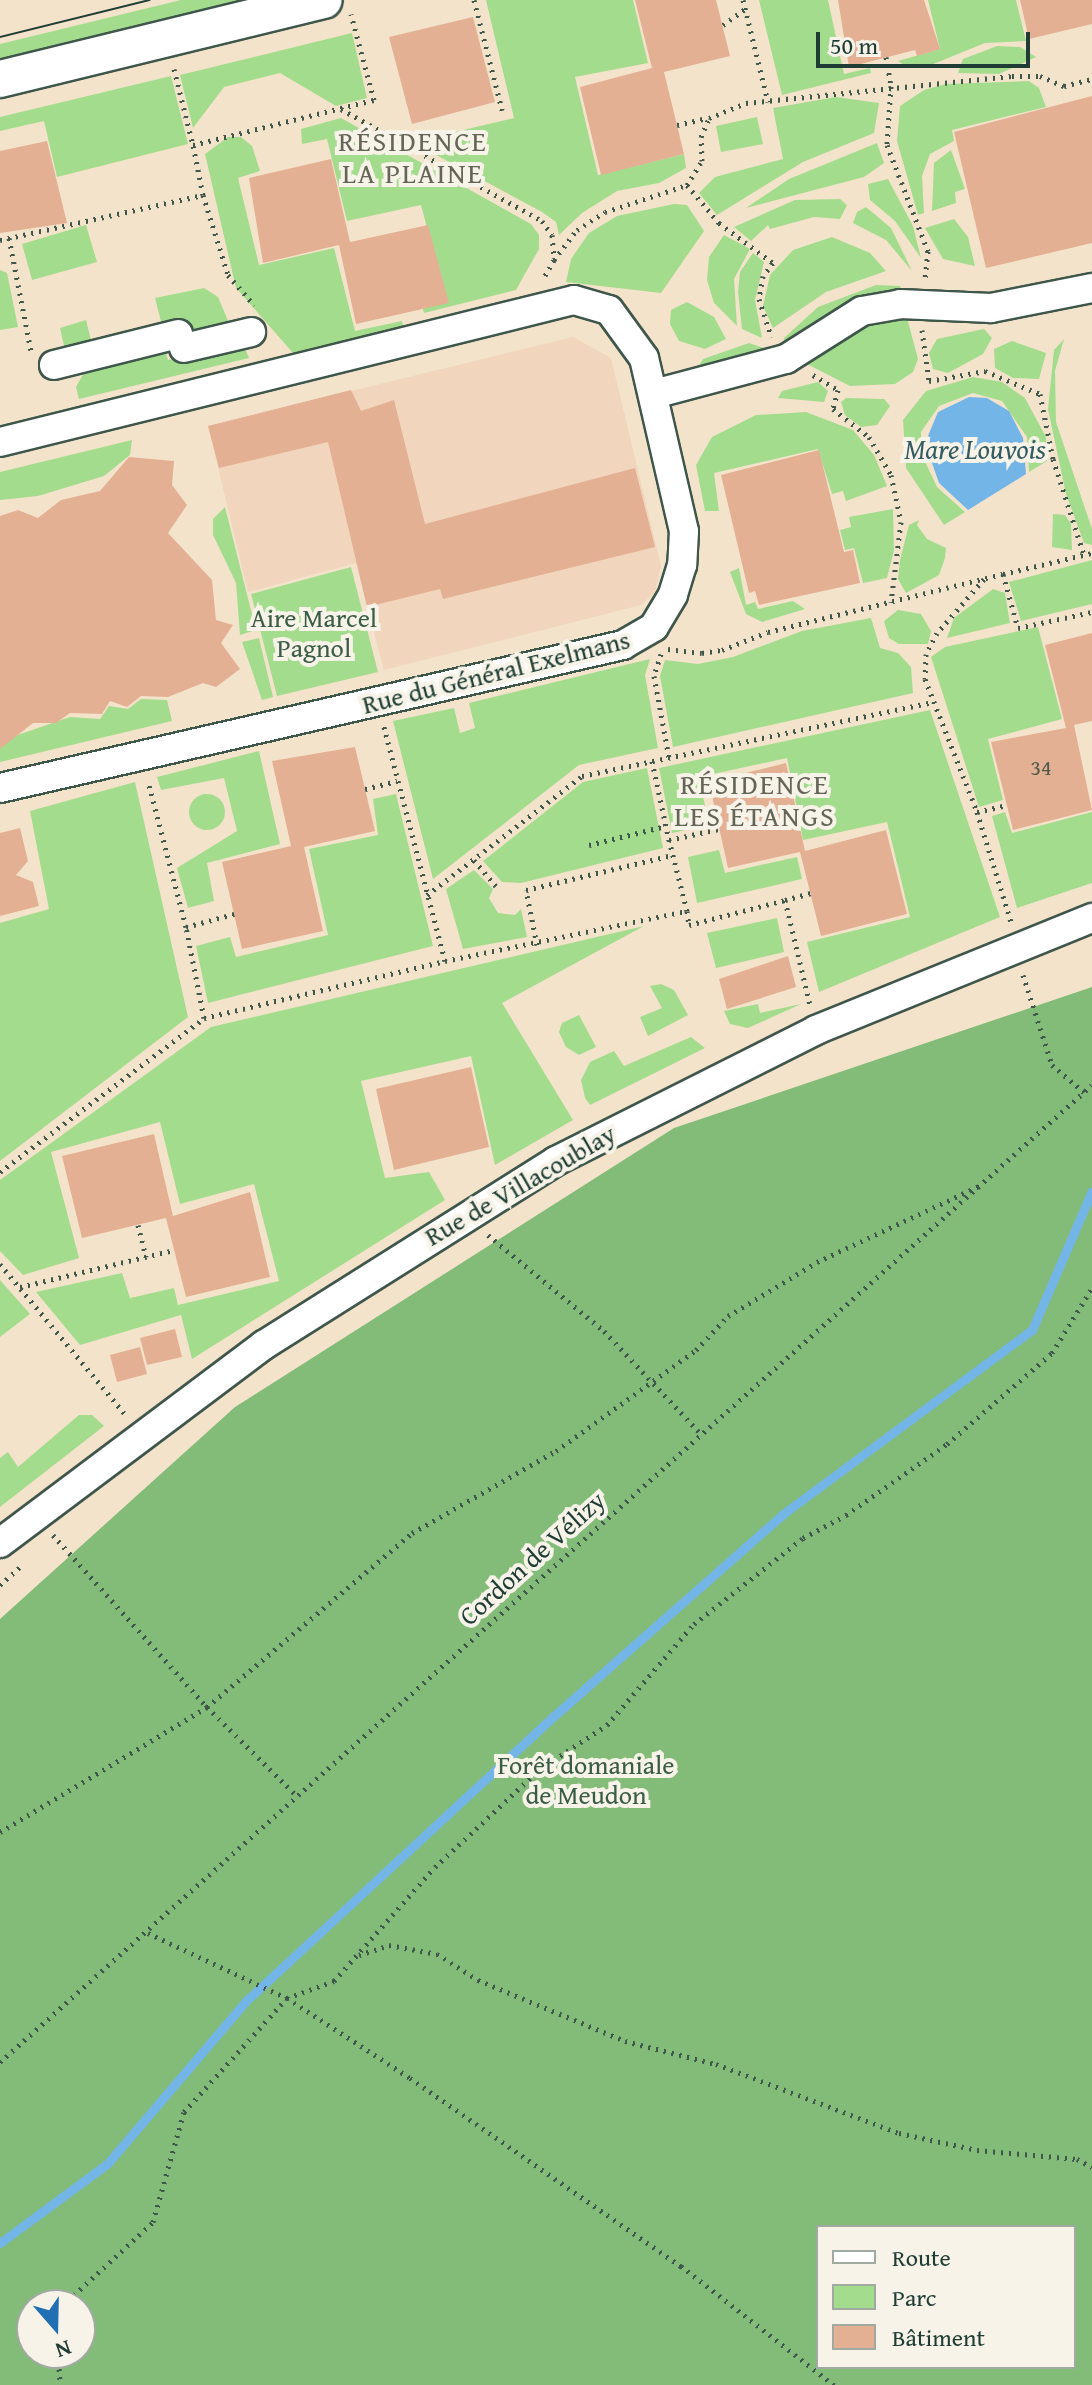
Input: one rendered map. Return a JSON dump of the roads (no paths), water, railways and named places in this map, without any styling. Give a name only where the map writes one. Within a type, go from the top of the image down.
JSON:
[{"type":"main road","points":[[0,79],[324,0]]},
{"type":"street","points":[[654,394],[786,359],[862,311],[900,304],[991,308],[1092,288]]},
{"type":"street","name":"Rue du Général Exelmans","points":[[0,442],[574,300],[609,310],[644,358],[684,531],[682,565],[654,627],[623,645],[0,788]]},
{"type":"street","points":[[43,361],[181,341],[254,321]]},
{"type":"street","name":"Rue de Villacoublay","points":[[0,1543],[264,1345],[466,1230],[595,1139],[816,1030],[1018,961],[1092,918]]},
{"type":"water","name":"Mare Louvois","points":[[969,397],[987,398],[1009,411],[1023,438],[1026,474],[968,510],[939,483],[925,443],[938,412]]},
{"type":"waterway","points":[[0,2243],[108,2163],[246,2001],[554,1716],[783,1514],[1032,1330],[1092,1191]]},
{"type":"tram line","points":[[0,37],[150,0]]},
{"type":"district","name":"RÉSIDENCE LA PLAINE","points":[[413,157]]},
{"type":"district","name":"RÉSIDENCE LES ÉTANGS","points":[[755,800]]},
{"type":"park label","name":"Aire Marcel Pagnol","points":[[314,633]]},
{"type":"park label","name":"Forêt domaniale de Meudon","points":[[586,1780]]}]
